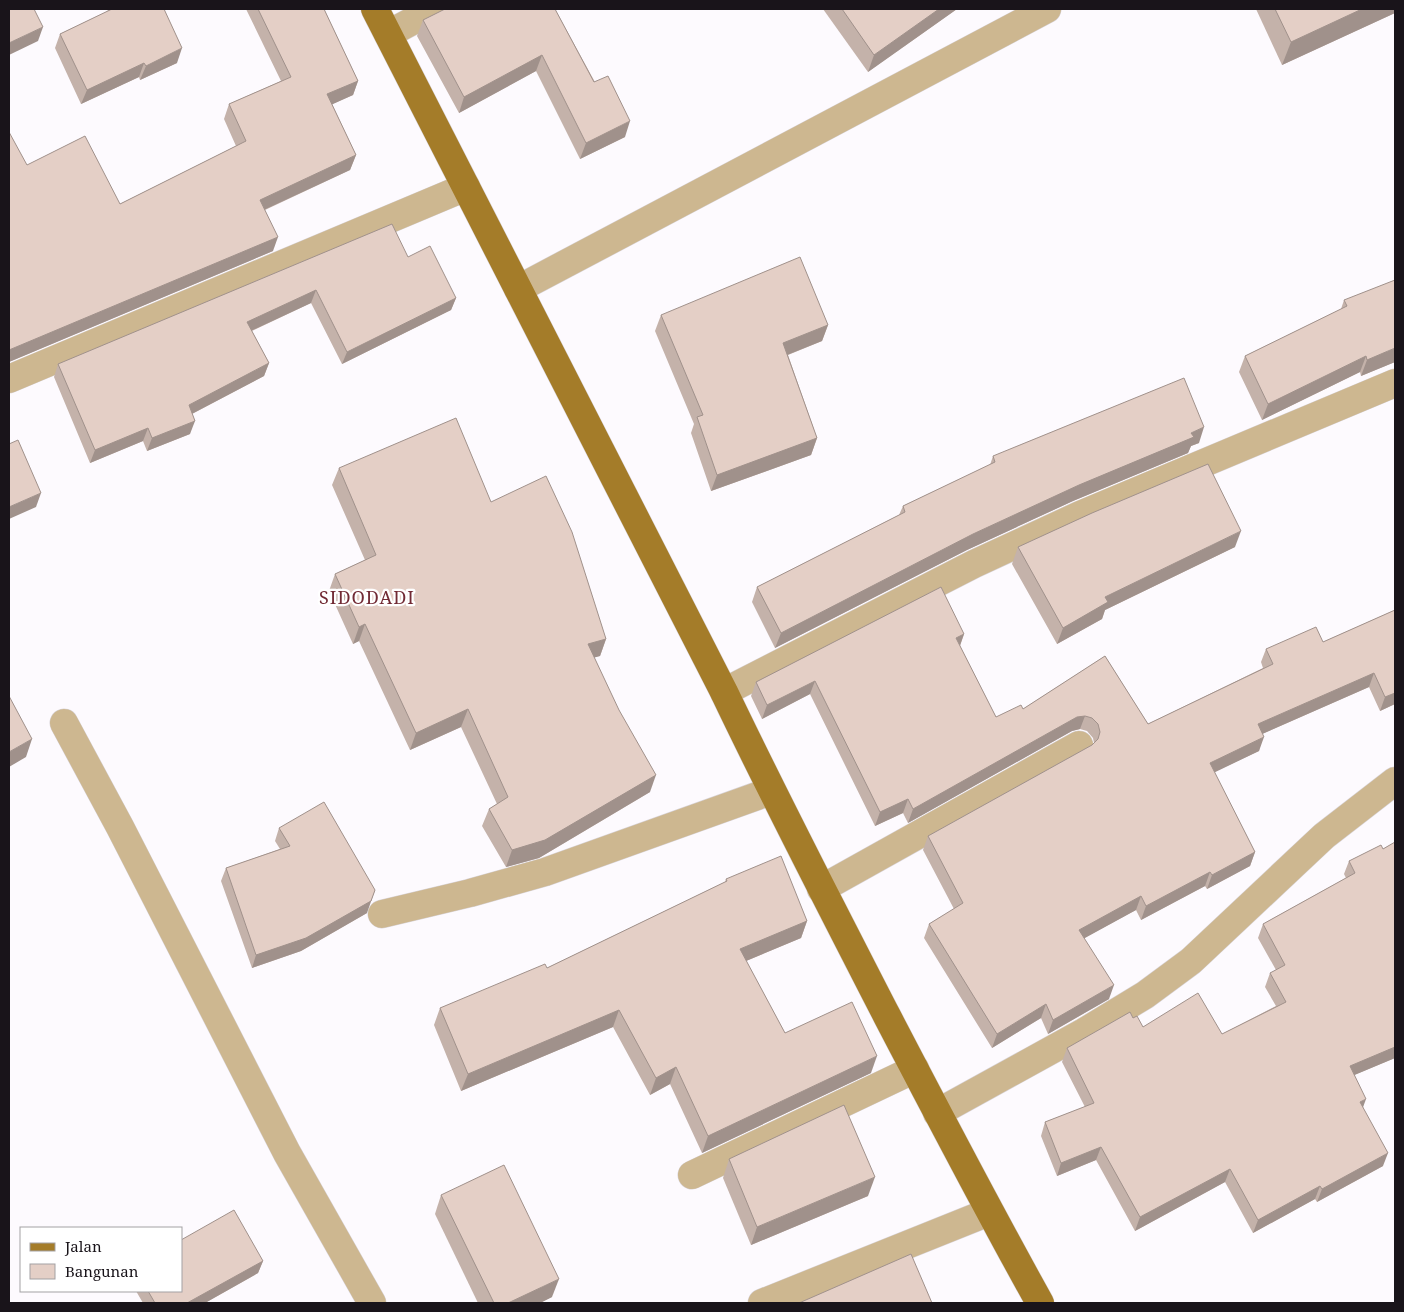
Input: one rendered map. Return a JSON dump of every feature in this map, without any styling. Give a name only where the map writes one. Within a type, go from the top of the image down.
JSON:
[{"type":"main road","points":[[375,9],[724,692],[771,791],[821,889],[989,1212],[1040,1303]]},
{"type":"street","points":[[388,34],[434,9]]},
{"type":"street","points":[[518,290],[1048,9]]},
{"type":"street","points":[[9,379],[466,187]]},
{"type":"street","points":[[724,692],[983,560],[1080,515],[1395,383]]},
{"type":"street","points":[[64,723],[120,827],[286,1152],[372,1303]]},
{"type":"street","points":[[821,889],[1079,745]]},
{"type":"street","points":[[938,1113],[1084,1032],[1145,995],[1191,961],[1324,836],[1395,781]]},
{"type":"street","points":[[382,914],[470,893],[545,872],[771,791]]},
{"type":"street","points":[[692,1175],[915,1069]]},
{"type":"street","points":[[762,1303],[989,1212]]},
{"type":"building","points":[[9,9],[34,9],[43,27],[9,43]]},
{"type":"building","points":[[112,9],[164,9],[182,48],[146,66],[144,63],[87,90],[60,34]]},
{"type":"building","points":[[258,9],[324,9],[358,81],[327,94],[356,155],[260,200],[278,237],[9,350],[9,132],[27,165],[85,136],[120,204],[246,141],[229,104],[291,77]]},
{"type":"building","points":[[445,9],[555,9],[594,82],[608,76],[630,121],[586,143],[542,55],[464,97],[423,20]]},
{"type":"building","points":[[842,9],[939,9],[874,55]]},
{"type":"building","points":[[1275,9],[1362,9],[1291,42]]},
{"type":"building","points":[[392,224],[408,257],[430,246],[456,298],[347,352],[316,290],[247,322],[269,363],[189,405],[195,421],[152,438],[148,428],[95,450],[58,364]]},
{"type":"building","points":[[800,257],[828,325],[783,343],[817,438],[717,475],[697,417],[703,415],[661,315]]},
{"type":"building","points":[[1395,280],[1395,348],[1367,360],[1366,356],[1268,404],[1245,356],[1347,306],[1344,300]]},
{"type":"building","points":[[1184,378],[1204,427],[1191,433],[1194,437],[1079,485],[973,534],[781,633],[757,587],[905,512],[903,506],[995,462],[993,456]]},
{"type":"building","points":[[456,418],[491,502],[546,476],[572,532],[606,639],[588,644],[619,710],[656,775],[545,840],[512,850],[489,809],[508,797],[468,709],[416,733],[365,624],[359,627],[335,574],[376,555],[339,468]]},
{"type":"building","points":[[18,440],[41,493],[9,507],[9,444]]},
{"type":"building","points":[[1208,464],[1241,531],[1105,597],[1108,602],[1063,628],[1018,547],[1092,513]]},
{"type":"building","points":[[941,587],[964,634],[956,638],[996,717],[1021,705],[1023,709],[1105,656],[1148,724],[1273,664],[1266,649],[1316,627],[1323,642],[1395,610],[1395,693],[1385,697],[1374,673],[1258,724],[1264,737],[1210,763],[1255,852],[1212,875],[1210,872],[1146,906],[1141,896],[1079,930],[1114,985],[1053,1020],[1046,1004],[997,1034],[929,924],[963,903],[928,836],[1092,745],[1098,739],[1100,732],[1098,724],[1092,718],[1085,716],[1077,717],[913,809],[908,799],[880,812],[815,681],[767,705],[756,682]]},
{"type":"building","points":[[9,696],[32,739],[9,752]]},
{"type":"building","points":[[324,802],[375,890],[371,901],[306,938],[256,955],[226,868],[290,846],[279,828]]},
{"type":"building","points":[[1395,842],[1395,1047],[1350,1066],[1366,1099],[1360,1102],[1388,1153],[1322,1189],[1320,1186],[1258,1220],[1230,1169],[1140,1217],[1101,1147],[1061,1163],[1045,1122],[1094,1103],[1067,1048],[1130,1012],[1133,1018],[1137,1016],[1143,1027],[1198,993],[1222,1034],[1286,1002],[1270,973],[1285,965],[1263,924],[1355,873],[1349,861],[1381,845],[1383,849]]},
{"type":"building","points":[[781,856],[807,921],[740,949],[785,1033],[852,1002],[877,1056],[708,1136],[676,1067],[656,1078],[619,1010],[468,1074],[440,1008],[545,964],[547,968],[727,881],[726,879]]},
{"type":"building","points":[[844,1105],[875,1177],[757,1227],[729,1159]]},
{"type":"building","points":[[504,1165],[559,1279],[508,1303],[494,1303],[441,1195]]},
{"type":"building","points":[[234,1210],[263,1261],[187,1303],[155,1303],[149,1292],[182,1292],[182,1239]]},
{"type":"building","points":[[911,1254],[932,1303],[799,1303]]},
{"type":"district","name":"SIDODADI","points":[[367,597]]}]
